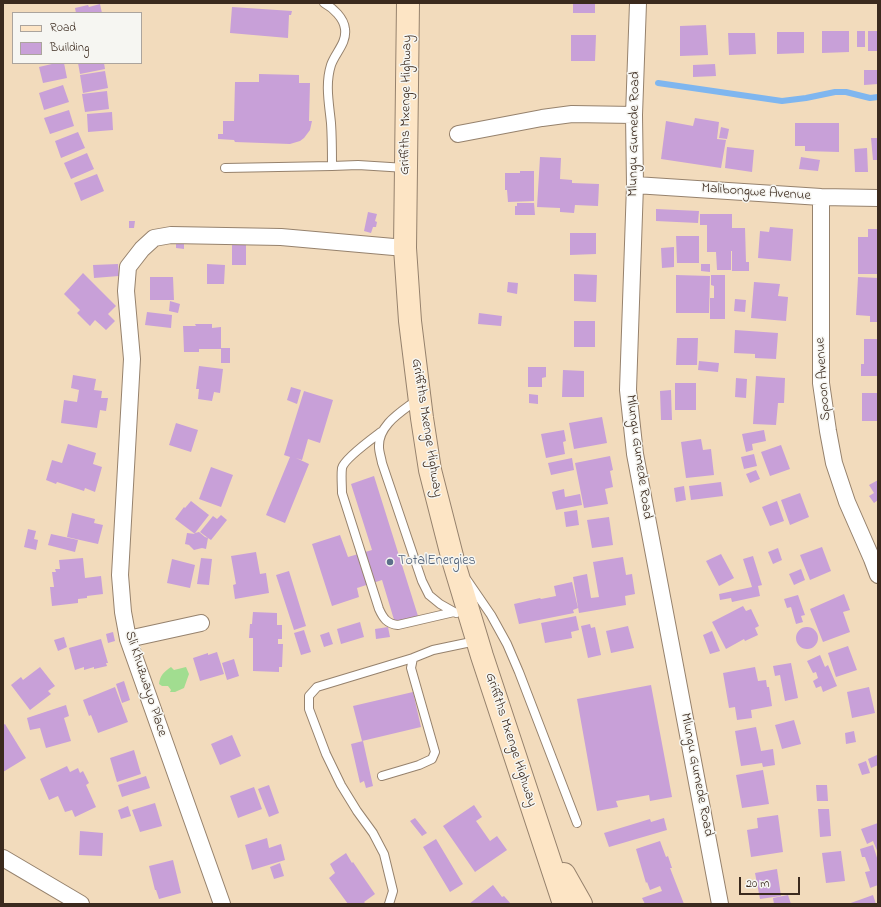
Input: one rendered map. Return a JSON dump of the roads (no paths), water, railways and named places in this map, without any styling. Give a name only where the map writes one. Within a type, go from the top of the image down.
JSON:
[{"type":"street","name":"Griffiths Mxenge Highway","points":[[408,3],[405,248],[410,321],[419,398],[430,470],[468,626],[564,904]]},
{"type":"street","name":"Mlungu Gumede Road","points":[[638,3],[634,115],[635,185],[628,390],[630,419],[635,454],[720,904]]},
{"type":"street","points":[[458,134],[542,118],[572,114],[634,115]]},
{"type":"street","name":"Malibongwe Avenue","points":[[635,185],[821,197],[878,198]]},
{"type":"street","name":"Spoon Avenue","points":[[821,197],[821,383],[827,424],[834,463],[847,502],[875,558],[878,575]]},
{"type":"street","name":"Sli Khuzwayo Place","points":[[222,904],[128,639],[123,612],[120,575],[132,359],[126,291],[128,267],[154,238],[171,235],[280,236],[405,248]]},
{"type":"street","points":[[128,639],[202,623]]},
{"type":"street","name":"Griffiths Mxenge Highway","points":[[542,837],[572,886],[580,904]]},
{"type":"street","points":[[3,858],[81,904]]},
{"type":"lane","points":[[324,3],[332,8],[340,17],[345,28],[344,40],[332,63],[327,82],[332,138],[332,166]]},
{"type":"lane","points":[[225,168],[358,165],[406,168]]},
{"type":"lane","points":[[419,398],[389,422],[382,432],[342,466],[342,493],[379,608],[387,622],[398,625],[468,626]]},
{"type":"lane","points":[[382,432],[378,446],[382,463],[422,581],[429,595],[468,626]]},
{"type":"lane","points":[[453,560],[491,614],[507,644],[577,824]]},
{"type":"lane","points":[[389,904],[393,890],[384,854],[373,833],[341,785],[326,754],[309,708],[309,696],[317,688],[413,658],[433,650],[468,626]]},
{"type":"lane","points":[[382,776],[419,765],[432,759],[435,752],[411,668],[413,658]]},
{"type":"waterway","points":[[658,83],[782,101],[835,92],[846,92],[870,98],[878,97]]},
{"type":"place","name":"TotalEnergies","points":[[390,562]]}]
